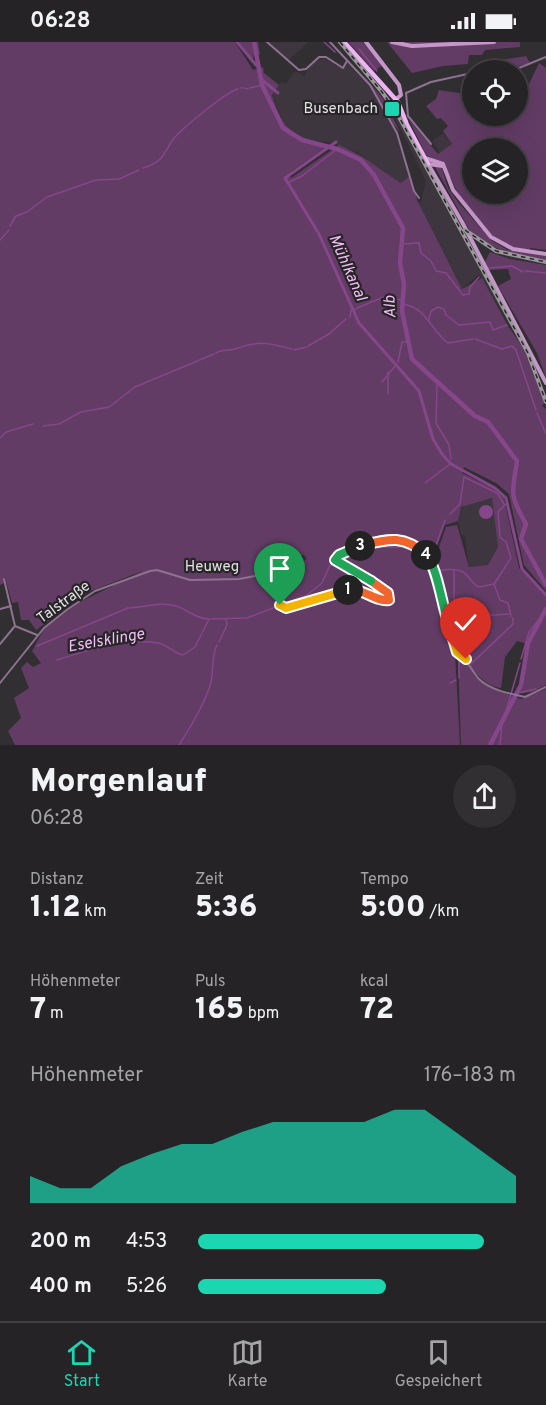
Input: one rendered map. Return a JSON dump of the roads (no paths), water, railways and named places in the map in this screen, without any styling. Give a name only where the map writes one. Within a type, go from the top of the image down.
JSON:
[{"type":"main road","points":[[344,42],[402,110],[424,157],[444,167]]},
{"type":"main road","points":[[366,42],[388,69],[400,92]]},
{"type":"main road","points":[[392,42],[412,46],[494,42]]},
{"type":"main road","points":[[389,94],[400,92]]},
{"type":"main road","points":[[394,100],[400,92]]},
{"type":"main road","points":[[430,162],[441,162],[453,190],[491,237],[513,249],[546,254]]},
{"type":"main road","points":[[430,162],[434,174],[460,217],[546,384]]},
{"type":"main road","points":[[434,174],[436,164]]},
{"type":"street","points":[[267,42],[286,61],[301,70],[320,57],[326,57],[343,68],[347,62]]},
{"type":"street","points":[[330,42],[370,85],[397,133],[414,191],[419,198]]},
{"type":"street","points":[[528,64],[546,57]]},
{"type":"street","points":[[400,92],[406,93],[430,82],[462,75]]},
{"type":"street","points":[[406,93],[408,116],[431,144]]},
{"type":"street","name":"Heuweg","points":[[160,571],[190,580],[214,580],[255,576],[290,561],[296,566],[280,594],[280,604],[286,608],[351,589],[389,600],[390,596],[382,588],[335,560],[339,555],[365,544],[392,539],[409,541],[429,558],[435,568],[438,591],[457,652],[484,684],[525,698],[546,687]]},
{"type":"street","name":"Talstraße","points":[[0,683],[24,656],[37,636],[68,609],[94,591],[140,573],[160,571]]},
{"type":"street","points":[[4,579],[15,626]]},
{"type":"street","points":[[0,609],[11,606]]},
{"type":"street","points":[[15,626],[37,636]]},
{"type":"street","points":[[0,644],[15,626]]},
{"type":"waterway","points":[[237,42],[256,65]]},
{"type":"waterway","name":"Alb","points":[[254,42],[262,85],[283,128],[302,140],[337,149],[361,160],[374,175],[403,228],[400,263],[404,284],[402,311],[412,359],[475,416],[488,422],[517,461],[513,494],[526,524],[521,539],[546,585]]},
{"type":"waterway","points":[[324,42],[335,52]]},
{"type":"waterway","points":[[359,49],[377,71]]},
{"type":"waterway","points":[[261,79],[278,93]]},
{"type":"waterway","points":[[250,88],[262,85]]},
{"type":"waterway","points":[[244,88],[248,89]]},
{"type":"waterway","points":[[143,168],[160,159],[175,137],[196,118],[224,96],[238,89]]},
{"type":"waterway","name":"Mühlkanal","points":[[336,142],[285,178],[319,234],[359,323],[419,391],[433,439],[442,454],[451,464],[495,488],[506,498],[522,569],[546,595]]},
{"type":"waterway","points":[[287,183],[302,176],[337,149]]},
{"type":"waterway","points":[[10,226],[16,216],[27,212],[47,197],[96,180],[119,179],[139,170]]},
{"type":"waterway","points":[[0,240],[9,230]]},
{"type":"waterway","points":[[403,244],[419,243],[421,253],[431,261],[436,271],[446,273],[463,295],[469,294],[470,287],[479,277]]},
{"type":"waterway","points":[[489,268],[512,266],[523,272]]},
{"type":"waterway","points":[[525,271],[546,273]]},
{"type":"waterway","points":[[357,308],[384,297],[402,300]]},
{"type":"waterway","points":[[402,304],[423,314],[448,343],[473,339]]},
{"type":"waterway","points":[[429,319],[431,311],[438,307],[444,309],[446,315],[459,325],[490,322],[493,330],[507,325]]},
{"type":"waterway","name":"Mühlkanal","points":[[350,317],[351,311],[356,309]]},
{"type":"waterway","points":[[308,346],[329,334],[346,319]]},
{"type":"waterway","points":[[475,339],[502,349],[512,346],[516,350],[536,410]]},
{"type":"waterway","points":[[398,362],[402,342],[408,342]]},
{"type":"waterway","points":[[216,353],[257,343],[292,349]]},
{"type":"waterway","points":[[294,350],[307,347]]},
{"type":"waterway","points":[[43,426],[59,424],[81,412],[109,407],[135,387],[214,354]]},
{"type":"waterway","points":[[382,382],[395,366]]},
{"type":"waterway","points":[[388,372],[388,394]]},
{"type":"waterway","points":[[437,383],[436,423],[449,445],[451,459]]},
{"type":"waterway","points":[[537,413],[546,434]]},
{"type":"waterway","points":[[0,438],[6,432],[33,424]]},
{"type":"waterway","points":[[425,483],[450,464]]},
{"type":"waterway","name":"Mühlkanal","points":[[450,514],[460,504],[464,477],[497,493],[504,504]]},
{"type":"waterway","points":[[506,504],[498,512],[500,537],[506,542],[511,558],[494,584],[500,600],[508,603],[511,616]]},
{"type":"waterway","points":[[434,551],[445,520]]},
{"type":"waterway","name":"Eselsklinge","points":[[338,559],[360,547],[406,547],[423,557],[432,569],[461,571],[479,587],[494,584]]},
{"type":"waterway","name":"Eselsklinge","points":[[57,660],[81,652],[132,642],[161,644],[183,655],[195,647],[209,619],[247,618],[307,595],[322,583],[331,563]]},
{"type":"waterway","points":[[454,570],[454,615],[460,642],[459,652]]},
{"type":"waterway","points":[[438,571],[458,649]]},
{"type":"waterway","points":[[37,646],[128,608],[158,604],[170,605],[208,619]]},
{"type":"waterway","name":"Alb","points":[[490,745],[521,685],[528,643],[546,609]]},
{"type":"waterway","points":[[471,638],[466,631],[466,617],[509,614]]},
{"type":"waterway","points":[[471,664],[513,624],[513,618]]},
{"type":"waterway","name":"Alb","points":[[521,659],[529,632],[540,618]]},
{"type":"waterway","points":[[219,642],[227,625],[226,619]]},
{"type":"waterway","points":[[179,745],[209,689],[217,645]]},
{"type":"waterway","points":[[459,655],[459,678]]},
{"type":"waterway","name":"Alb","points":[[500,745],[502,725],[520,663]]},
{"type":"waterway","points":[[450,683],[456,680]]},
{"type":"waterway","points":[[517,693],[536,689]]},
{"type":"railway","points":[[340,42],[398,115],[528,353],[546,402]]},
{"type":"railway","points":[[465,230],[496,251],[546,262]]},
{"type":"place","name":"Busenbach","points":[[392,109]]}]
